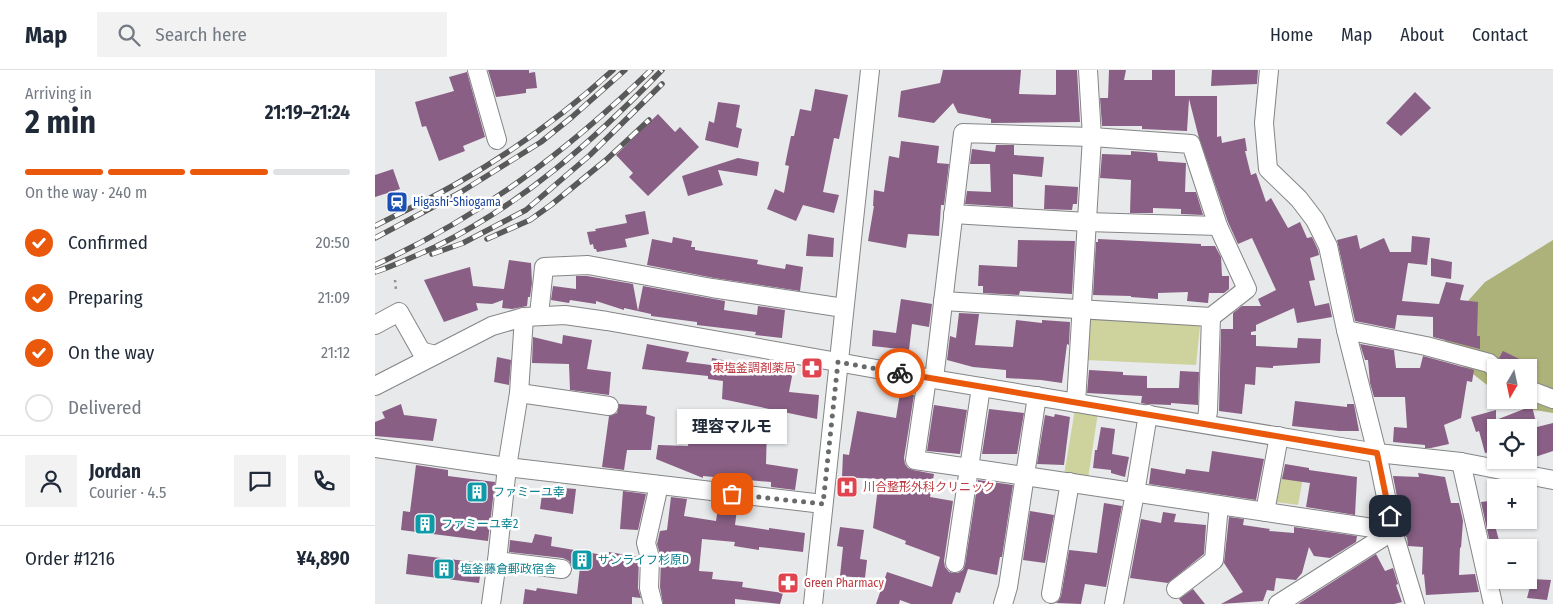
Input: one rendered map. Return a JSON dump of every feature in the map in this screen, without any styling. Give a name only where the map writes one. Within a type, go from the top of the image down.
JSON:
[{"type":"street","points":[[477,70],[497,140]]},
{"type":"street","points":[[813,604],[870,70]]},
{"type":"street","points":[[1076,402],[1092,138],[1088,70]]},
{"type":"street","points":[[1269,70],[1264,123],[1268,169],[1299,199],[1315,220],[1328,246],[1346,330],[1377,453],[1393,531],[1415,604]]},
{"type":"street","points":[[943,301],[1211,317],[1247,289],[1217,226],[1191,144],[963,133],[943,301],[931,379],[915,460],[1393,531]]},
{"type":"street","points":[[953,214],[1087,222],[1217,226]]},
{"type":"street","points":[[491,604],[507,467],[531,316],[545,267],[588,265],[712,288],[844,308]]},
{"type":"street","points":[[375,325],[399,312],[421,351],[435,355]]},
{"type":"street","points":[[375,386],[492,326],[531,316],[565,315],[931,379],[1377,453],[1461,462],[1553,480]]},
{"type":"street","points":[[1206,424],[1211,317]]},
{"type":"street","points":[[1346,330],[1426,346],[1487,362]]},
{"type":"street","points":[[375,370],[375,379]]},
{"type":"street","points":[[955,563],[981,387]]},
{"type":"street","points":[[519,393],[609,406]]},
{"type":"street","points":[[1537,393],[1553,399]]},
{"type":"street","points":[[1003,604],[1008,587],[1037,396]]},
{"type":"street","points":[[1114,604],[1148,414]]},
{"type":"street","points":[[1265,512],[1279,436]]},
{"type":"street","points":[[375,448],[507,467],[823,504]]},
{"type":"street","points":[[1461,462],[1493,604]]},
{"type":"street","points":[[1051,594],[1070,482]]},
{"type":"street","points":[[653,604],[649,588],[650,558],[646,543],[659,485]]},
{"type":"street","points":[[1175,589],[1215,560],[1219,505]]},
{"type":"street","points":[[1278,604],[1393,531]]},
{"type":"street","points":[[497,561],[562,569]]},
{"type":"path","points":[[395,280],[396,290]]},
{"type":"green space","points":[[1553,240],[1553,413],[1529,409],[1537,409],[1537,359],[1487,359],[1487,385],[1441,349],[1458,312],[1485,282]]},
{"type":"green space","points":[[1088,310],[1201,316],[1196,365],[1085,360]]},
{"type":"green space","points":[[1076,403],[1099,406],[1087,485],[1063,481]]},
{"type":"green space","points":[[1277,475],[1303,478],[1298,505],[1276,502],[1273,495]]},
{"type":"building","points":[[488,70],[529,70],[529,73],[535,72],[537,88],[526,89],[526,93],[496,97]]},
{"type":"building","points":[[943,70],[1021,70],[1019,94],[1055,95],[1056,70],[1077,70],[1080,122],[991,123],[991,119],[958,113],[953,103],[934,123],[898,117],[901,91],[940,83]]},
{"type":"building","points":[[1109,70],[1126,70],[1124,80],[1152,80],[1152,70],[1175,70],[1175,96],[1217,96],[1217,137],[1221,136],[1222,143],[1245,138],[1247,151],[1245,151],[1251,175],[1256,173],[1266,202],[1271,198],[1288,228],[1300,222],[1307,238],[1312,237],[1318,250],[1319,255],[1310,258],[1315,280],[1309,281],[1315,306],[1329,303],[1332,317],[1297,323],[1294,308],[1256,325],[1256,331],[1251,332],[1251,335],[1256,335],[1256,346],[1297,348],[1298,338],[1321,339],[1320,363],[1273,366],[1273,368],[1256,367],[1255,385],[1245,384],[1242,414],[1219,411],[1221,329],[1233,329],[1233,313],[1242,306],[1261,306],[1258,299],[1276,290],[1252,238],[1238,244],[1228,222],[1199,138],[1189,99],[1187,131],[1142,129],[1142,126],[1102,126],[1100,98],[1108,98]]},
{"type":"building","points":[[1212,70],[1258,70],[1257,84],[1211,86]]},
{"type":"building","points":[[467,72],[485,137],[463,146],[465,151],[439,161],[426,126],[422,127],[415,102],[454,91],[449,77]]},
{"type":"building","points":[[815,89],[848,95],[839,139],[834,138],[823,192],[839,195],[834,213],[803,205],[796,221],[767,209],[775,189],[784,193],[789,166],[785,165],[791,136],[794,136],[800,109],[811,111]]},
{"type":"building","points":[[1415,92],[1431,108],[1401,136],[1386,123]]},
{"type":"building","points":[[718,102],[740,105],[736,127],[742,129],[738,148],[705,140],[709,121],[714,123]]},
{"type":"building","points":[[658,114],[675,132],[680,127],[699,147],[648,196],[629,177],[633,173],[616,155]]},
{"type":"building","points":[[901,141],[939,146],[937,163],[949,164],[944,205],[941,205],[939,236],[908,234],[906,248],[868,241],[874,206],[874,190],[884,192],[889,156],[899,158]]},
{"type":"building","points":[[996,145],[1014,145],[1014,155],[1044,157],[1042,177],[1013,174],[1013,207],[965,204],[967,191],[991,192],[990,164],[970,164],[972,149],[995,152]]},
{"type":"building","points":[[1131,151],[1157,153],[1158,161],[1186,163],[1185,192],[1196,192],[1203,215],[1181,214],[1181,209],[1153,208],[1153,213],[1130,213],[1131,180],[1100,178],[1102,154],[1131,155]]},
{"type":"building","points":[[738,158],[759,162],[757,176],[718,170],[723,185],[688,196],[682,176]]},
{"type":"building","name":"Higashi-Shiogama","points":[[393,169],[400,189],[375,197],[375,175]]},
{"type":"building","points":[[1045,185],[1078,187],[1077,204],[1073,204],[1072,210],[1044,209]]},
{"type":"building","points":[[645,211],[649,234],[625,239],[627,247],[597,252],[593,244],[590,245],[587,232],[627,223],[625,215]]},
{"type":"building","points":[[808,234],[834,238],[833,257],[806,256]]},
{"type":"building","points":[[1357,235],[1360,249],[1384,238],[1390,252],[1411,252],[1412,236],[1430,238],[1427,265],[1408,263],[1402,301],[1439,304],[1446,282],[1464,285],[1460,300],[1478,302],[1477,336],[1480,336],[1480,349],[1433,337],[1433,317],[1397,315],[1395,329],[1355,321],[1337,240]]},
{"type":"building","points":[[673,237],[692,241],[691,247],[695,247],[695,250],[758,260],[757,264],[785,269],[786,264],[803,267],[800,291],[714,278],[647,265],[652,239],[672,243]]},
{"type":"building","points":[[1098,239],[1215,246],[1221,257],[1222,276],[1229,276],[1229,289],[1224,293],[1209,293],[1208,303],[1187,301],[1188,292],[1158,293],[1158,299],[1093,295],[1096,242],[1098,242]]},
{"type":"building","points":[[1018,240],[1075,241],[1072,294],[1020,291],[1019,295],[983,293],[983,286],[978,286],[979,265],[1017,267]]},
{"type":"building","points":[[1431,258],[1452,262],[1451,279],[1431,276]]},
{"type":"building","points":[[509,260],[531,263],[532,283],[527,306],[512,309],[502,308],[503,300],[492,304],[476,303],[478,310],[444,322],[424,280],[470,267],[473,286],[504,289]]},
{"type":"building","points":[[576,276],[587,276],[633,284],[638,311],[643,286],[725,301],[724,310],[757,315],[758,306],[785,310],[782,338],[755,335],[756,332],[697,325],[697,322],[651,316],[651,314],[624,308],[624,310],[596,301],[596,304],[570,300],[569,303],[551,300],[553,286],[576,289]]},
{"type":"building","points":[[901,299],[932,304],[929,327],[912,324],[909,350],[872,346],[873,330],[896,333]]},
{"type":"building","points":[[959,313],[979,314],[975,345],[1013,347],[1016,320],[1042,323],[1042,320],[1070,322],[1069,345],[1067,344],[1062,383],[1006,378],[1006,370],[973,367],[947,360],[950,336],[956,338]]},
{"type":"building","points":[[563,335],[592,340],[587,369],[611,372],[609,395],[570,390],[569,364],[532,363],[533,337],[562,344]]},
{"type":"building","points":[[647,344],[689,352],[686,362],[711,365],[712,358],[738,363],[738,366],[761,368],[761,366],[793,371],[789,392],[819,395],[817,419],[722,399],[723,381],[708,379],[708,376],[642,369]]},
{"type":"building","points":[[1360,344],[1394,350],[1396,368],[1420,368],[1423,356],[1474,370],[1472,382],[1467,381],[1461,418],[1444,425],[1449,444],[1425,448],[1425,445],[1393,442],[1394,427],[1407,428],[1405,397],[1374,397],[1370,383],[1368,360],[1365,360]]},
{"type":"building","points":[[1503,351],[1519,359],[1500,359],[1499,358]]},
{"type":"building","points":[[497,357],[511,360],[509,385],[494,382]]},
{"type":"building","points":[[1089,370],[1123,372],[1123,375],[1147,376],[1147,388],[1179,388],[1180,371],[1199,372],[1198,405],[1146,404],[1141,403],[1142,396],[1087,393]]},
{"type":"building","points":[[900,393],[914,395],[904,458],[905,464],[913,470],[934,474],[930,497],[953,501],[944,561],[945,567],[949,572],[958,573],[963,570],[965,565],[978,480],[1013,485],[1002,557],[1000,557],[997,575],[968,569],[960,593],[956,592],[952,604],[911,604],[900,600],[899,604],[876,604],[887,572],[932,587],[940,557],[905,544],[906,541],[873,528],[879,479],[842,477],[843,454],[849,455],[857,411],[896,418]]},
{"type":"building","points":[[1295,401],[1347,407],[1347,404],[1354,404],[1359,431],[1292,426]]},
{"type":"building","points":[[401,404],[404,415],[437,419],[433,441],[375,436],[375,422],[385,418],[382,412]]},
{"type":"building","points":[[619,404],[647,406],[646,414],[655,417],[651,450],[627,450],[624,470],[602,467],[609,416],[617,413]]},
{"type":"building","points":[[934,405],[967,410],[960,454],[927,451]]},
{"type":"building","points":[[989,409],[1024,413],[1017,454],[982,454]]},
{"type":"building","points":[[1524,409],[1533,409],[1535,419],[1499,419]]},
{"type":"building","points":[[1496,410],[1496,419],[1487,419],[1487,453],[1485,453],[1479,431],[1476,432],[1471,417]]},
{"type":"building","points":[[1055,414],[1070,417],[1064,465],[1037,464],[1045,415],[1054,417]]},
{"type":"building","points":[[691,420],[725,426],[726,423],[767,427],[766,464],[798,469],[795,490],[771,487],[771,482],[703,476],[703,478],[656,459],[658,445],[688,446]]},
{"type":"building","points":[[1553,423],[1553,451],[1537,456],[1537,427]]},
{"type":"building","points":[[1101,427],[1115,429],[1112,454],[1129,457],[1125,477],[1111,473],[1111,470],[1093,468]]},
{"type":"building","points":[[1212,451],[1264,459],[1256,500],[1149,484],[1151,468],[1185,474],[1186,469],[1209,472]]},
{"type":"building","points":[[1285,464],[1309,468],[1309,470],[1357,477],[1355,515],[1306,507],[1310,483],[1282,479]]},
{"type":"building","points":[[416,465],[448,470],[448,476],[495,482],[488,541],[401,530],[403,511],[410,512]]},
{"type":"building","points":[[1418,473],[1445,477],[1451,503],[1459,503],[1463,521],[1459,575],[1475,574],[1479,592],[1426,595],[1424,574],[1422,575],[1423,547],[1408,546],[1393,476],[1419,477]]},
{"type":"building","points":[[543,487],[564,490],[564,488],[576,489],[573,514],[540,509]]},
{"type":"building","points":[[623,491],[646,494],[638,530],[620,529]]},
{"type":"building","points":[[671,497],[687,499],[684,516],[716,521],[718,508],[737,509],[735,525],[805,533],[803,552],[759,547],[759,550],[734,546],[735,542],[702,539],[699,571],[713,572],[712,579],[743,582],[742,587],[783,593],[780,604],[735,599],[735,604],[663,604],[660,587],[661,558],[657,544],[660,531],[667,530]]},
{"type":"building","points":[[1487,501],[1487,529],[1496,529],[1499,539],[1489,539],[1481,502]]},
{"type":"building","points":[[1104,503],[1122,506],[1106,587],[1085,584],[1081,604],[1056,603],[1061,596],[1069,550],[1097,553]]},
{"type":"building","points":[[1030,511],[1054,515],[1045,563],[1023,560]]},
{"type":"building","points":[[1163,512],[1176,514],[1174,522],[1206,525],[1204,554],[1168,583],[1130,578],[1141,519],[1161,523]]},
{"type":"building","points":[[1229,517],[1244,519],[1243,525],[1270,529],[1269,531],[1294,533],[1294,527],[1357,536],[1356,542],[1330,558],[1314,556],[1309,547],[1302,573],[1296,580],[1276,578],[1274,591],[1267,590],[1263,601],[1221,604],[1243,592],[1224,563]]},
{"type":"building","points":[[840,527],[864,530],[860,559],[867,560],[865,578],[840,576],[843,547],[837,546]]},
{"type":"building","points":[[535,534],[552,537],[551,546],[609,556],[609,552],[639,557],[638,588],[641,598],[632,597],[632,604],[523,604],[525,589],[536,591],[537,588],[577,594],[580,567],[572,566],[569,561],[563,558],[509,552],[510,540],[532,543]]},
{"type":"building","name":"塩釜藤倉郵政宿舎","points":[[408,554],[482,563],[479,583],[406,574]]},
{"type":"building","points":[[1376,554],[1385,571],[1393,568],[1402,602],[1394,604],[1298,604]]},
{"type":"building","points":[[1537,579],[1551,580],[1547,600],[1527,598],[1529,589],[1537,589]]},
{"type":"building","points":[[1193,589],[1205,604],[1183,604],[1179,599]]},
{"type":"railway","points":[[375,226],[446,190],[497,159],[557,117],[613,70]]},
{"type":"railway","points":[[375,238],[461,192],[541,142],[625,70]]},
{"type":"railway","points":[[375,265],[451,225],[522,180],[587,128],[651,70]]},
{"type":"railway","points":[[375,272],[435,247],[467,230],[528,190],[583,146],[662,70]]},
{"type":"railway","points":[[432,254],[463,243],[526,210],[590,155],[662,84]]},
{"type":"railway","points":[[487,239],[530,220],[551,205],[606,160],[649,120]]},
{"type":"way so far","points":[[732,494],[823,504],[838,362],[900,373]]},
{"type":"place","name":"Higashi-Shiogama","points":[[397,202]]},
{"type":"place","name":"東塩釜調剤薬局","points":[[812,368]]},
{"type":"place","name":"川合整形外科クリニック","points":[[847,487]]},
{"type":"place","name":"ファミーユ幸","points":[[477,492]]},
{"type":"place","name":"理容マルモ","points":[[732,494]]},
{"type":"place","name":"ファミーユ幸2","points":[[425,524]]},
{"type":"place","name":"サンライフ杉原D","points":[[582,560]]},
{"type":"place","name":"塩釜藤倉郵政宿舎","points":[[444,569]]},
{"type":"place","name":"Green Pharmacy","points":[[788,583]]},
{"type":"route","points":[[900,373],[1377,453],[1390,516]]}]
